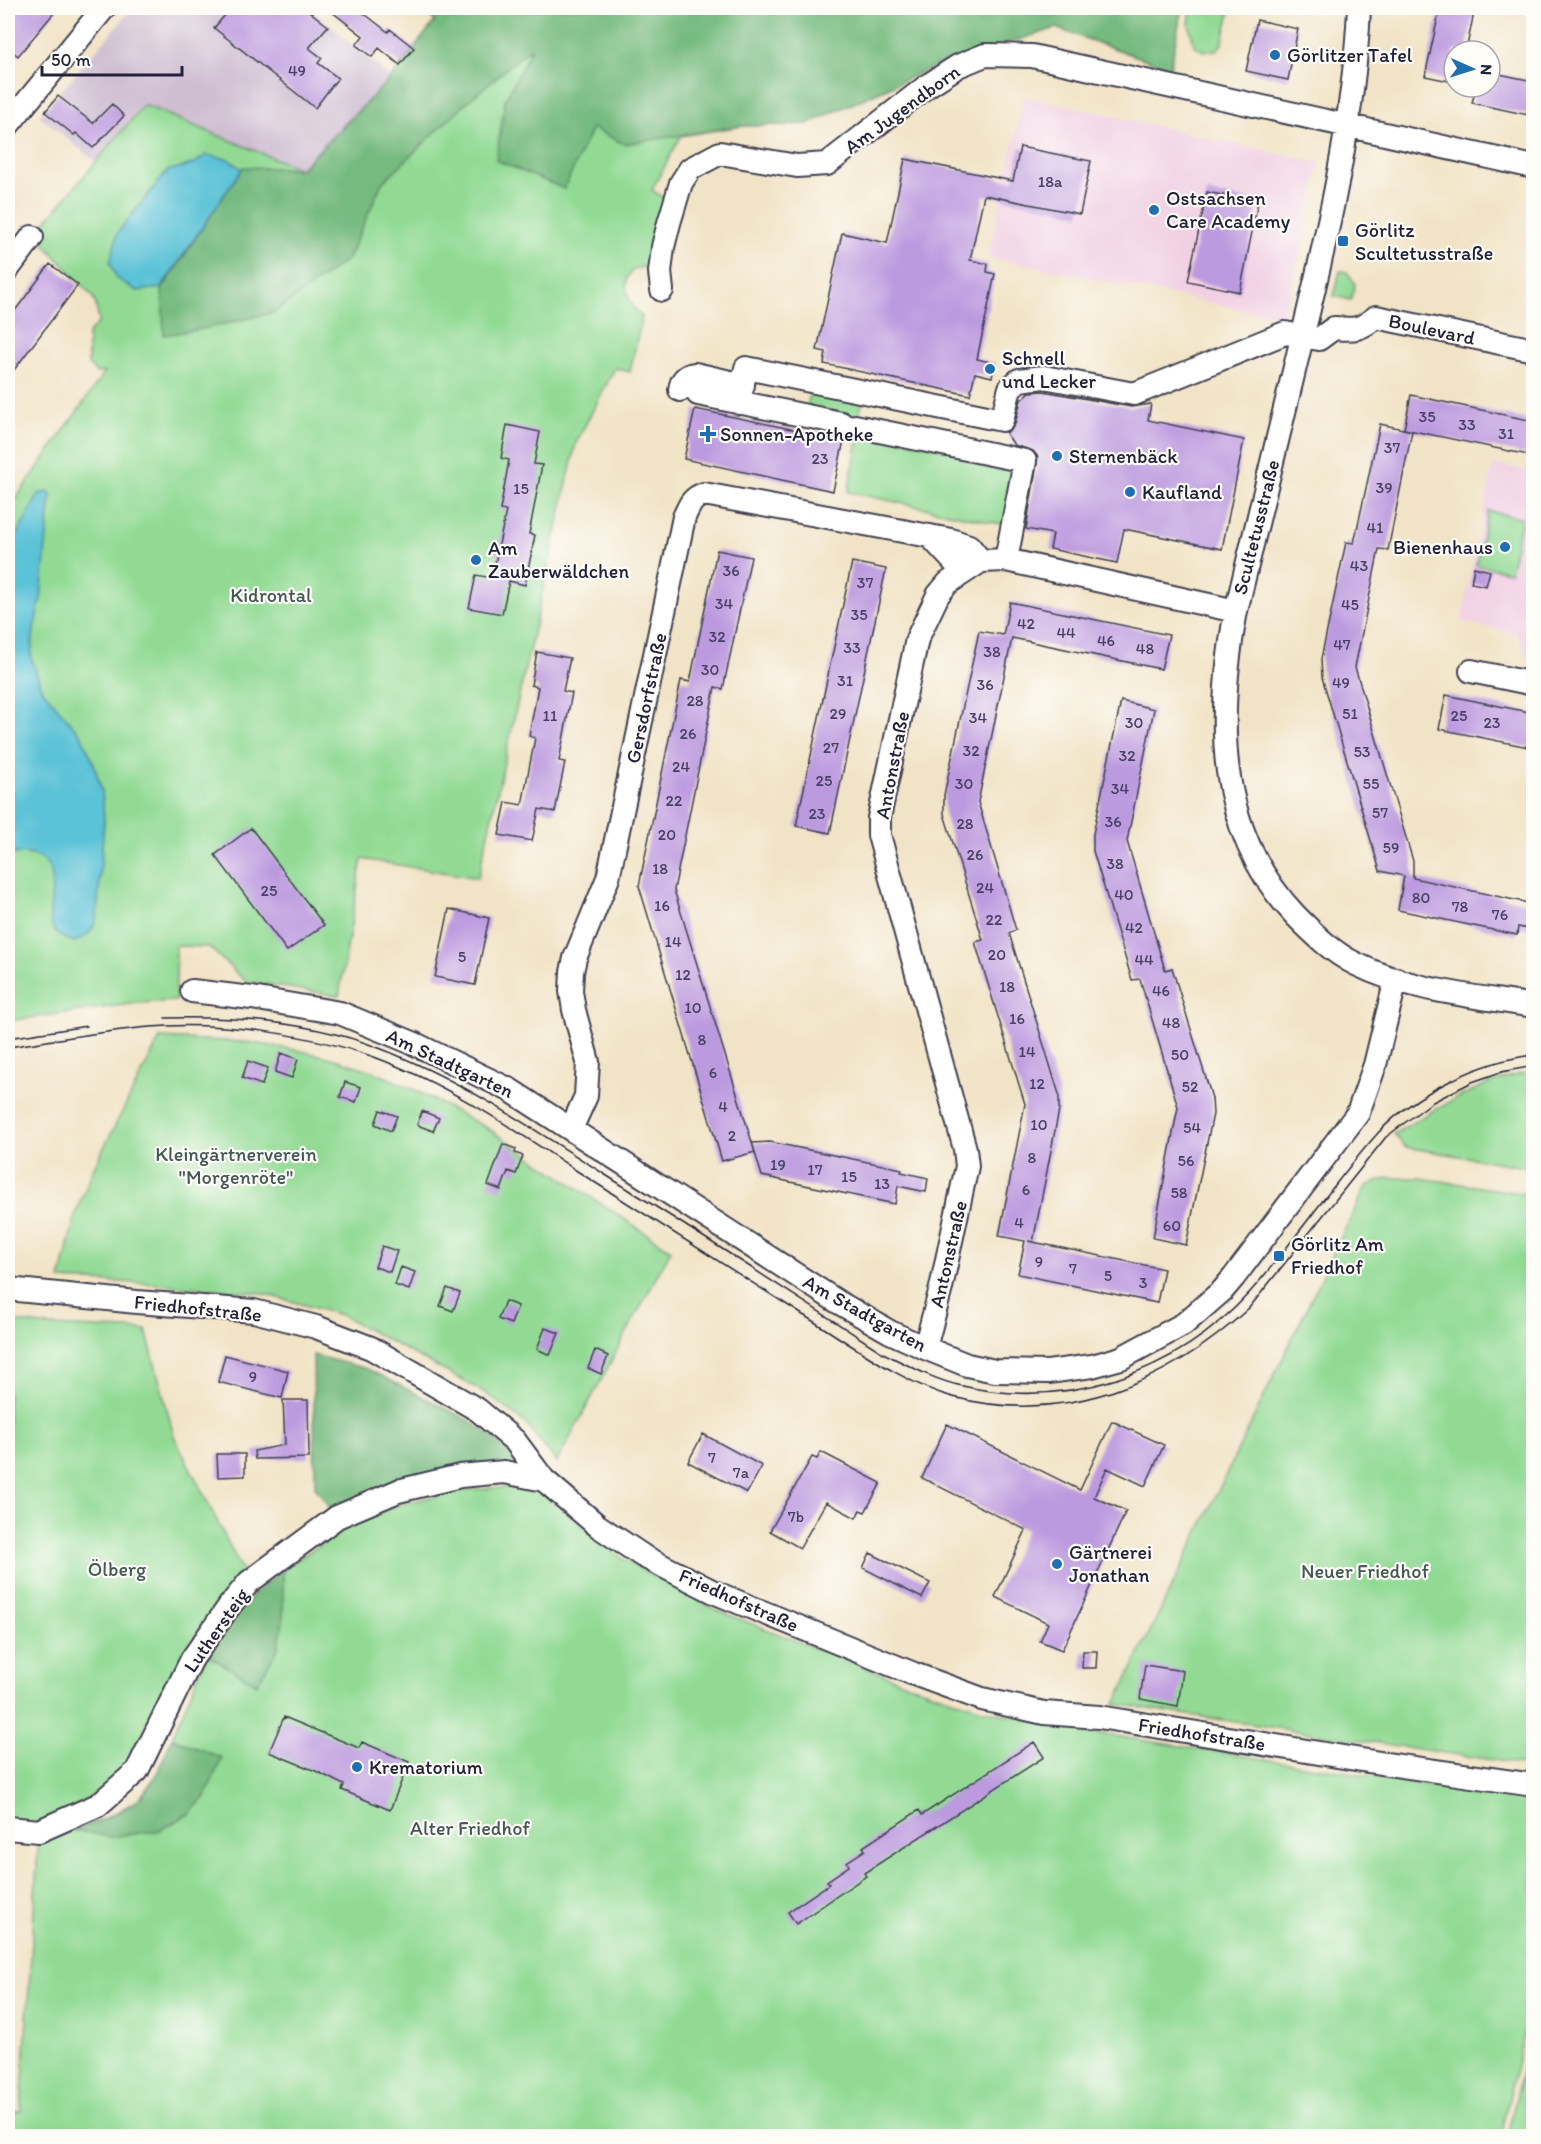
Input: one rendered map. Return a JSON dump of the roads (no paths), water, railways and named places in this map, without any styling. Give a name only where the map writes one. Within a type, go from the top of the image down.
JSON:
[{"type":"street","points":[[8,125],[104,8]]},
{"type":"street","name":"Scultetusstraße","points":[[1359,8],[1357,54],[1347,126],[1302,336],[1228,653],[1225,692],[1226,750],[1233,801],[1251,852],[1264,877],[1309,929],[1342,956],[1358,965],[1396,979],[1440,991],[1533,1006]]},
{"type":"street","name":"Am Jugendborn","points":[[662,290],[660,272],[667,231],[681,183],[690,169],[720,153],[797,166],[827,164],[927,86],[958,66],[985,55],[1032,56],[1533,167]]},
{"type":"street","points":[[8,269],[32,237]]},
{"type":"street","name":"Boulevard","points":[[1302,336],[1319,339],[1334,328],[1352,330],[1364,327],[1376,317],[1533,350]]},
{"type":"street","points":[[1014,459],[1000,434],[1010,388],[1019,380],[1044,377],[1134,394],[1286,333],[1302,336]]},
{"type":"street","points":[[741,394],[746,368],[1002,420]]},
{"type":"street","points":[[689,392],[741,394],[848,425],[1025,461],[1006,560]]},
{"type":"street","name":"Gersdorfstraße","points":[[571,1129],[586,1096],[588,1062],[571,991],[575,958],[608,878],[684,517],[691,501],[704,494],[930,536],[969,546],[974,566]]},
{"type":"street","points":[[974,566],[1006,560],[1236,611]]},
{"type":"street","name":"Antonstraße","points":[[925,1348],[941,1288],[967,1166],[879,835],[879,819],[917,639],[938,594],[948,583],[974,566]]},
{"type":"street","points":[[1471,671],[1533,684]]},
{"type":"street","name":"Am Stadtgarten","points":[[192,991],[252,998],[340,1013],[415,1044],[510,1090],[838,1302],[890,1332],[968,1365],[995,1371],[1048,1372],[1092,1366],[1121,1358],[1184,1324],[1234,1277],[1358,1113],[1375,1065],[1396,979]]},
{"type":"street","name":"Friedhofstraße","points":[[8,1288],[126,1301],[254,1311],[315,1327],[371,1348],[478,1410],[515,1441],[544,1480],[598,1526],[643,1556],[716,1593],[914,1674],[982,1699],[1044,1713],[1099,1717],[1380,1763],[1533,1785]]},
{"type":"street","name":"Luthersteig","points":[[8,1828],[39,1831],[88,1810],[98,1805],[137,1771],[192,1659],[230,1605],[249,1582],[337,1517],[398,1491],[460,1476],[504,1472],[544,1480]]},
{"type":"water","points":[[206,155],[228,159],[242,169],[161,288],[137,291],[117,279],[110,262],[118,232],[167,171],[193,164]]},
{"type":"water","points":[[47,492],[51,494],[41,598],[31,656],[41,688],[81,735],[93,761],[102,791],[104,821],[97,916],[89,932],[74,942],[58,934],[51,922],[52,880],[45,862],[33,855],[8,853],[8,551],[39,494]]},
{"type":"tram line","points":[[165,1018],[219,1018],[274,1022],[353,1039],[409,1060],[467,1089],[523,1122],[883,1353],[948,1382],[999,1392],[1039,1393],[1078,1389],[1117,1379],[1154,1364],[1188,1345],[1221,1321],[1250,1292],[1361,1152],[1393,1118],[1429,1092],[1450,1081],[1492,1064],[1534,1055]]},
{"type":"tram line","points":[[8,1038],[87,1026]]},
{"type":"tram line","points":[[8,1047],[150,1027],[205,1026],[293,1036],[374,1057],[427,1080],[478,1108],[895,1372],[934,1391],[953,1397],[994,1405],[1035,1406],[1074,1401],[1112,1392],[1149,1377],[1184,1358],[1218,1335],[1249,1308],[1386,1137],[1431,1103],[1472,1082],[1501,1072],[1534,1066]]},
{"type":"place","name":"Görlitzer Tafel","points":[[1275,55]]},
{"type":"place","name":"Ostsachsen Care Academy","points":[[1154,210]]},
{"type":"place","name":"Görlitz Scultetusstraße","points":[[1343,241]]},
{"type":"place","name":"Schnell und Lecker","points":[[990,369]]},
{"type":"place","name":"Sonnen-Apotheke","points":[[708,434]]},
{"type":"place","name":"Sternenbäck","points":[[1057,456]]},
{"type":"place","name":"Kaufland","points":[[1130,492]]},
{"type":"place","name":"Bienenhaus","points":[[1505,547]]},
{"type":"place","name":"Am Zauberwäldchen","points":[[476,560]]},
{"type":"place","name":"Görlitz Am Friedhof","points":[[1279,1256]]},
{"type":"place","name":"Gärtnerei Jonathan","points":[[1057,1564]]},
{"type":"place","name":"Krematorium","points":[[357,1767]]},
{"type":"park label","name":"Kidrontal","points":[[271,595]]},
{"type":"park label","name":"Kleingärtnerverein \"Morgenröte\"","points":[[236,1166]]},
{"type":"park label","name":"Ölberg","points":[[117,1569]]},
{"type":"park label","name":"Neuer Friedhof","points":[[1365,1571]]},
{"type":"park label","name":"Alter Friedhof","points":[[470,1828]]}]
